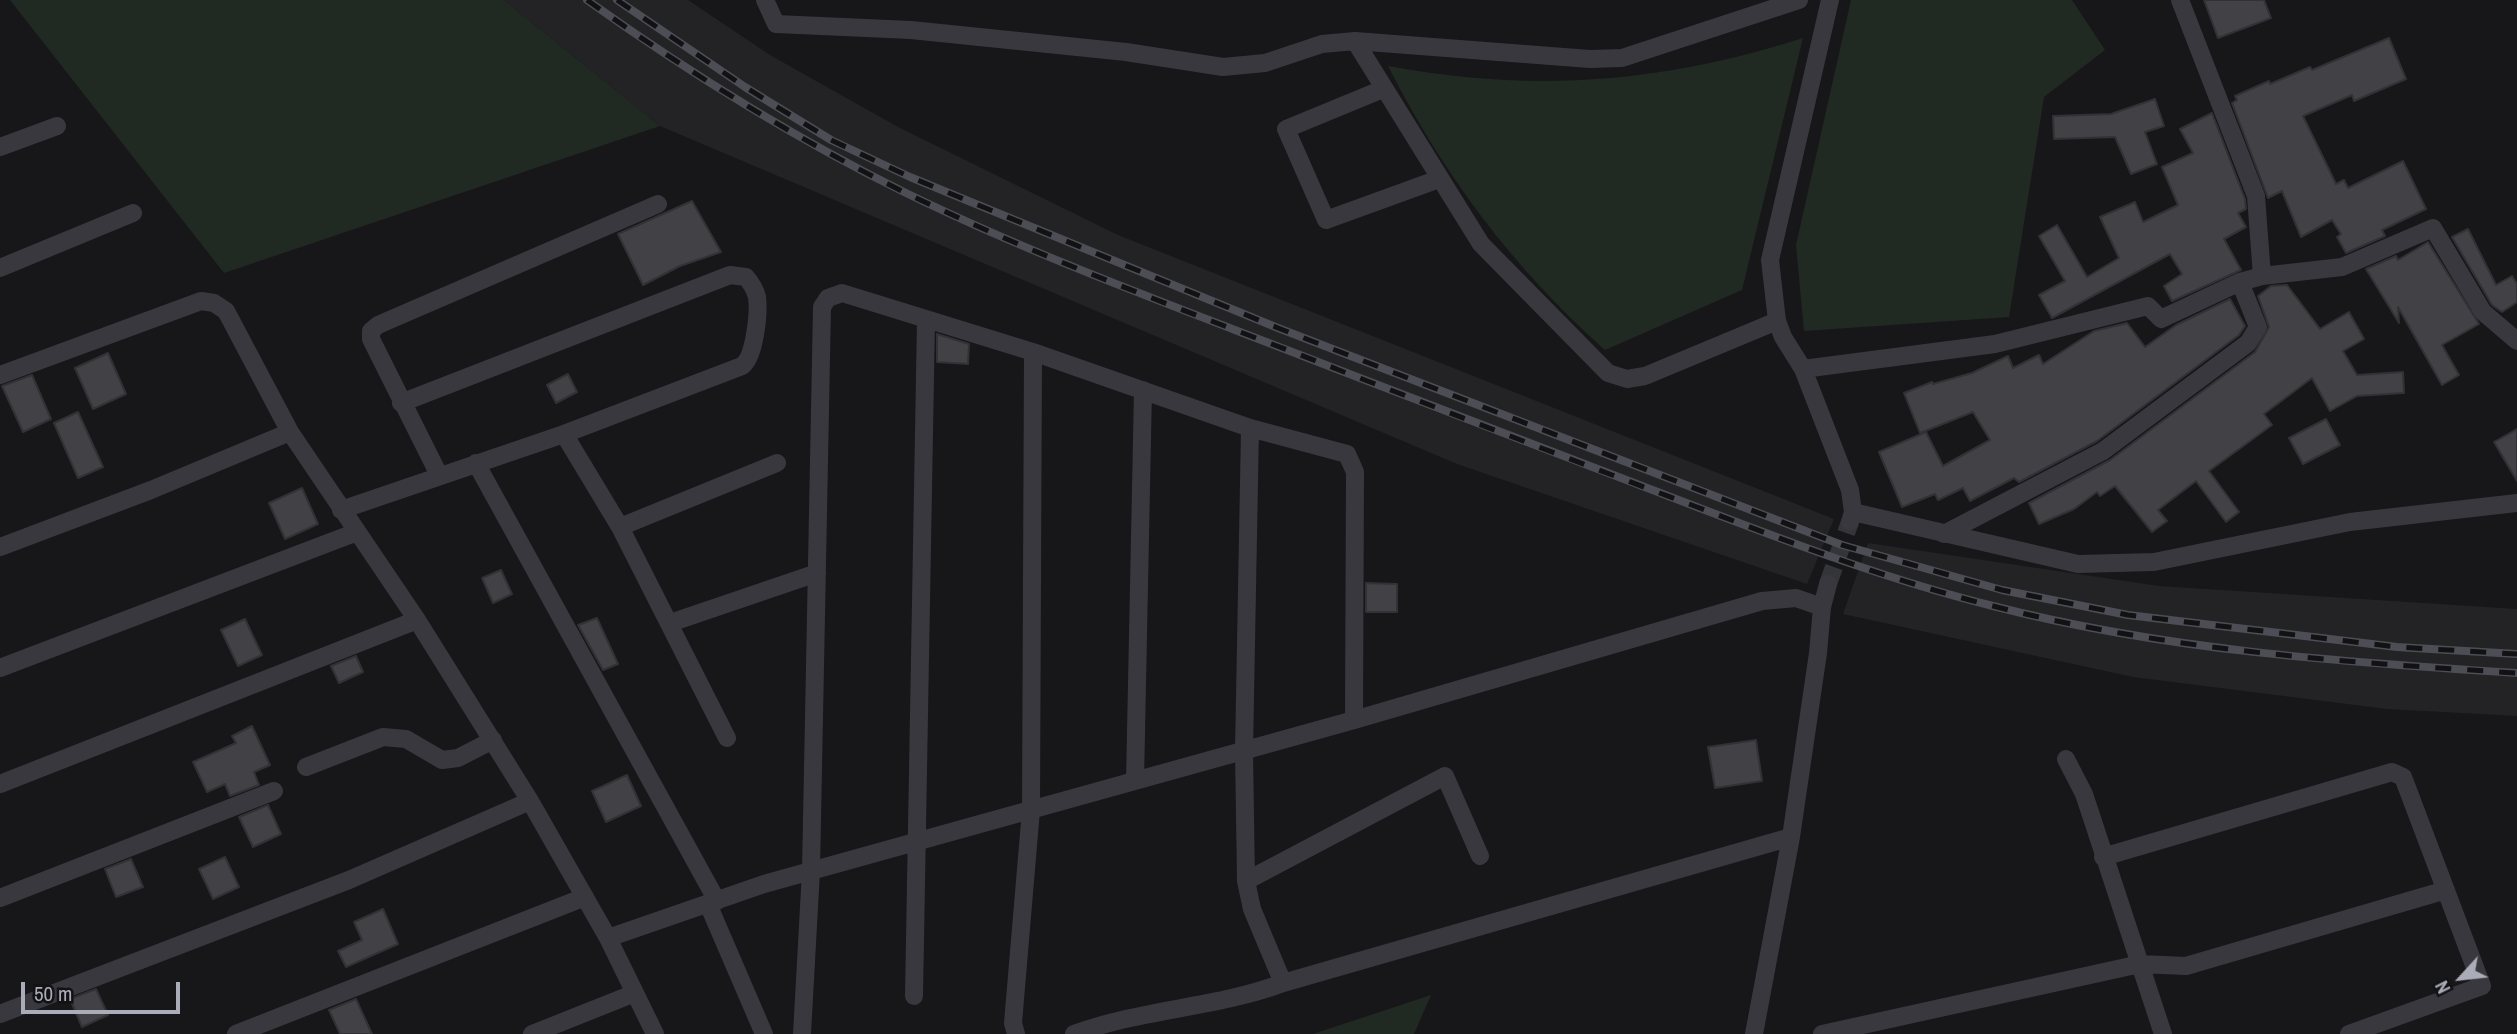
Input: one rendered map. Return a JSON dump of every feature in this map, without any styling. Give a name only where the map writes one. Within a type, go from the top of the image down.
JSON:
[{"type":"street","points":[[765,0],[776,24],[911,30],[1126,52],[1223,67],[1265,63],[1322,44],[1355,41],[1590,59],[1622,58],[1799,0]]},
{"type":"street","points":[[1830,0],[1770,261],[1777,321],[1783,337],[1803,369],[1850,490],[1852,517],[2078,564],[2127,564],[2154,562],[2350,522],[2517,503]]},
{"type":"street","points":[[2180,0],[2256,196],[2262,276]]},
{"type":"street","points":[[1355,41],[1382,89],[1481,244],[1608,373],[1627,379],[1645,376],[1777,321]]},
{"type":"street","points":[[1382,89],[1286,129],[1326,220],[1439,179]]},
{"type":"street","points":[[0,147],[57,126]]},
{"type":"street","points":[[439,475],[401,403],[371,339],[371,331],[378,325],[658,204]]},
{"type":"street","points":[[0,268],[133,214]]},
{"type":"street","points":[[1803,369],[1995,344],[2148,306],[2161,319],[2240,282],[2262,276],[2342,267],[2433,228],[2483,312],[2517,341]]},
{"type":"street","points":[[341,510],[564,434],[749,361],[757,299],[746,277],[730,275],[401,403]]},
{"type":"street","points":[[1944,534],[2103,451],[2248,343],[2258,327],[2240,282]]},
{"type":"street","points":[[802,1034],[811,871],[822,307],[834,294],[842,293],[1032,352],[1250,428],[1347,454],[1352,460],[1355,472],[1354,720]]},
{"type":"street","points":[[0,375],[201,301],[214,303],[226,311],[290,432],[417,620],[530,801],[608,938],[655,1034]]},
{"type":"street","points":[[914,996],[926,320]]},
{"type":"street","points":[[1016,1034],[1013,1023],[1031,810],[1032,352]]},
{"type":"street","points":[[1135,781],[1143,390]]},
{"type":"street","points":[[1250,428],[1244,751],[1246,881],[1252,909],[1283,983]]},
{"type":"street","points":[[0,547],[151,490],[290,432]]},
{"type":"street","points":[[564,434],[620,527],[727,738]]},
{"type":"street","points":[[476,463],[712,903],[764,1034]]},
{"type":"street","points":[[620,527],[778,463]]},
{"type":"street","points":[[0,668],[357,532]]},
{"type":"street","points":[[670,623],[817,573]]},
{"type":"street","points":[[1754,1034],[1791,837],[1818,653],[1822,607],[1828,584]]},
{"type":"street","points":[[608,938],[811,871],[1354,720],[1762,601],[1796,597],[1822,607]]},
{"type":"street","points":[[0,783],[417,620]]},
{"type":"street","points":[[306,767],[383,737],[406,739],[442,760],[458,758],[493,740]]},
{"type":"street","points":[[2066,760],[2084,794],[2163,1034]]},
{"type":"street","points":[[2103,857],[2392,772],[2403,777],[2482,986],[2349,1034]]},
{"type":"street","points":[[1246,881],[1445,776],[1480,856]]},
{"type":"street","points":[[0,898],[274,791]]},
{"type":"street","points":[[0,1014],[349,880],[530,801]]},
{"type":"street","points":[[1074,1034],[1103,1024],[1250,995],[1283,983],[1791,837]]},
{"type":"street","points":[[1822,1034],[2140,964],[2186,966],[2446,890]]},
{"type":"street","points":[[236,1034],[585,897]]},
{"type":"street","points":[[531,1034],[635,993]]},
{"type":"shaded area","points":[[10,0],[504,0],[660,126],[224,273]]},
{"type":"shaded area","points":[[504,0],[688,0],[770,55],[898,127],[1118,235],[1834,519],[1807,584],[1457,464],[660,126]]},
{"type":"shaded area","points":[[1851,0],[2072,0],[2105,50],[2044,97],[2009,317],[1804,331],[1796,245]]},
{"type":"shaded area","points":[[1803,38],[1742,290],[1605,350],[1540,286],[1483,218],[1433,145],[1388,66],[1495,79],[1597,79],[1699,65]]},
{"type":"shaded area","points":[[1868,543],[2159,586],[2517,609],[2517,716],[2387,709],[2133,677],[1843,614]]},
{"type":"shaded area","points":[[1431,995],[1414,1034],[1313,1034]]},
{"type":"building","points":[[2204,0],[2264,0],[2271,18],[2218,38]]},
{"type":"building","points":[[2389,38],[2406,79],[2354,101],[2352,95],[2303,116],[2336,184],[2344,180],[2348,188],[2403,161],[2426,209],[2382,230],[2385,236],[2346,253],[2337,237],[2341,234],[2332,220],[2301,237],[2282,191],[2268,198],[2232,103],[2237,100],[2235,96],[2269,81],[2270,84],[2310,67],[2312,70]]},
{"type":"building","points":[[2155,99],[2164,126],[2145,132],[2157,164],[2131,174],[2115,137],[2054,139],[2053,116],[2111,114]]},
{"type":"building","points":[[2212,113],[2245,199],[2246,209],[2238,213],[2246,227],[2224,239],[2241,270],[2172,301],[2164,286],[2182,274],[2170,254],[2052,318],[2039,295],[2065,281],[2039,236],[2057,225],[2087,277],[2119,258],[2100,217],[2135,202],[2143,222],[2178,205],[2162,167],[2193,153],[2180,129]]},
{"type":"building","points":[[692,201],[721,252],[680,266],[643,285],[618,234]]},
{"type":"building","points":[[2468,229],[2496,285],[2512,276],[2517,284],[2517,302],[2502,312],[2492,305],[2452,237]]},
{"type":"building","points":[[2428,242],[2479,324],[2442,345],[2459,375],[2442,385],[2398,307],[2399,323],[2366,269],[2396,256],[2398,260]]},
{"type":"building","points":[[2287,285],[2320,329],[2349,312],[2364,339],[2343,351],[2357,375],[2403,372],[2404,393],[2357,396],[2330,411],[2312,378],[2264,414],[2272,425],[2209,471],[2239,512],[2226,522],[2196,481],[2158,510],[2167,521],[2152,532],[2115,486],[2100,496],[2097,492],[2074,509],[2039,524],[2029,503],[2110,460],[2255,352],[2269,327],[2258,296],[2271,286]]},
{"type":"building","points":[[2230,299],[2245,326],[2239,335],[2097,441],[2019,482],[2014,478],[1970,501],[1963,488],[1938,500],[1935,494],[1902,507],[1879,452],[1926,432],[1943,466],[1990,440],[1973,412],[1920,433],[1904,393],[1932,382],[1933,384],[1972,373],[2008,356],[2013,368],[2039,355],[2043,364],[2094,331],[2127,323],[2145,347],[2176,325]]},
{"type":"building","points":[[937,334],[969,344],[968,364],[937,362]]},
{"type":"building","points":[[108,353],[126,394],[93,409],[75,368]]},
{"type":"building","points":[[568,374],[577,392],[556,403],[547,385]]},
{"type":"building","points":[[32,375],[51,419],[23,432],[2,386]]},
{"type":"building","points":[[78,412],[103,467],[78,478],[54,423]]},
{"type":"building","points":[[2326,419],[2340,445],[2303,464],[2289,438]]},
{"type":"building","points":[[2517,429],[2517,481],[2494,442]]},
{"type":"building","points":[[302,488],[318,524],[285,539],[269,503]]},
{"type":"building","points":[[501,570],[512,594],[493,603],[482,578]]},
{"type":"building","points":[[1366,583],[1397,584],[1397,612],[1366,612]]},
{"type":"building","points":[[597,618],[618,664],[603,670],[578,625]]},
{"type":"building","points":[[245,619],[262,655],[238,666],[221,630]]},
{"type":"building","points":[[356,656],[363,672],[339,683],[331,666]]},
{"type":"building","points":[[252,726],[270,765],[254,772],[259,785],[230,796],[225,784],[207,792],[193,762],[236,743],[232,736]]},
{"type":"building","points":[[1756,740],[1762,781],[1715,788],[1708,747]]},
{"type":"building","points":[[627,775],[641,806],[606,822],[592,791]]},
{"type":"building","points":[[268,805],[281,834],[253,847],[239,817]]},
{"type":"building","points":[[225,857],[239,887],[213,899],[199,869]]},
{"type":"building","points":[[131,859],[143,887],[116,897],[105,869]]},
{"type":"building","points":[[383,909],[398,944],[346,967],[338,951],[362,940],[354,922]]},
{"type":"building","points":[[96,989],[108,1015],[82,1027],[70,999]]},
{"type":"building","points":[[356,999],[372,1034],[340,1034],[329,1010]]},
{"type":"tunnel","points":[[1828,584],[1850,522]]},
{"type":"railway","points":[[587,0],[664,53],[782,127],[864,172],[958,218],[1175,307],[1844,561],[1993,606],[2057,621],[2188,644],[2319,659],[2517,673]]},
{"type":"railway","points":[[617,0],[745,87],[831,140],[910,177],[1278,328],[1842,545],[2002,590],[2128,615],[2397,647],[2517,654]]}]
